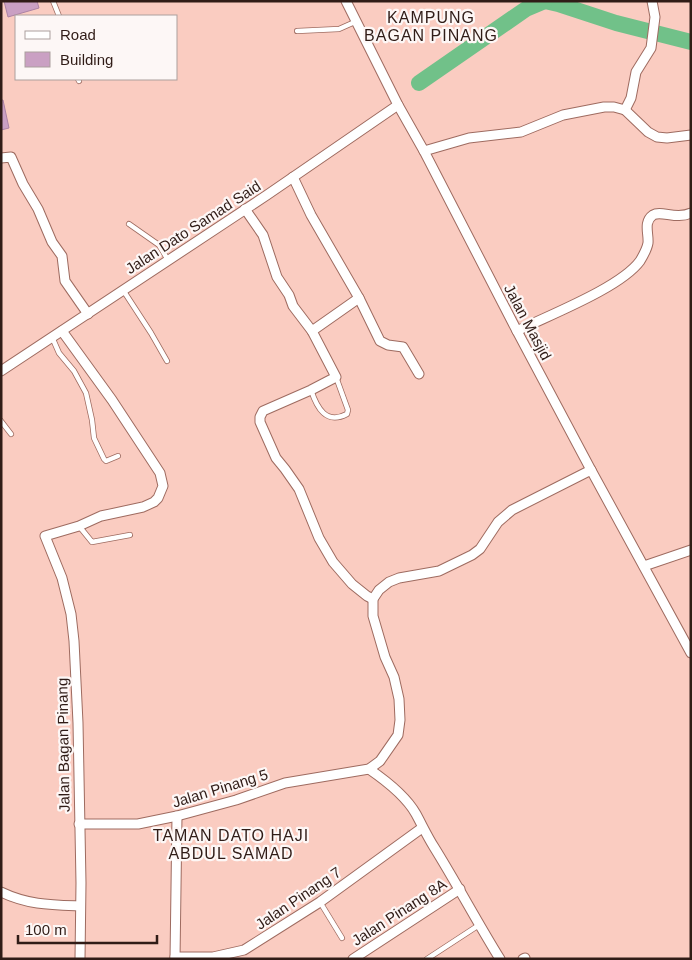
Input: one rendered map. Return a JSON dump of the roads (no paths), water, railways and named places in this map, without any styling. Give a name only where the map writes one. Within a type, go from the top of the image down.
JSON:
[{"type":"street","name":"Jalan Masjid","points":[[346,1],[517,331],[691,653]]},
{"type":"street","points":[[625,110],[631,98],[636,72],[648,55],[653,40],[654,10],[652,1]]},
{"type":"street","name":"Jalan Dato Samad Said","points":[[1,371],[293,177],[398,104]]},
{"type":"street","points":[[424,151],[468,138],[521,132],[564,115],[594,108],[614,106],[625,110],[648,132],[657,137],[667,138],[691,135]]},
{"type":"street","points":[[1,158],[11,157],[23,184],[38,209],[52,242],[62,256],[64,281],[88,314]]},
{"type":"street","points":[[293,177],[311,215],[359,298],[380,341],[388,345],[403,347],[419,374]]},
{"type":"street","points":[[245,209],[263,235],[277,277],[289,295],[293,306],[312,332],[336,377],[263,411],[260,416],[260,422],[276,458],[299,489],[319,538],[333,562],[352,584],[367,596],[373,598]]},
{"type":"street","points":[[517,331],[594,294],[626,275],[640,262],[645,253],[648,242],[646,232],[648,222],[653,215],[660,213],[674,217],[689,212]]},
{"type":"street","points":[[312,332],[359,298]]},
{"type":"street","points":[[62,331],[112,400],[155,465],[160,473],[163,486],[158,498],[154,502],[143,507],[101,516],[79,526]]},
{"type":"street","points":[[500,959],[422,828],[415,812],[382,778],[369,769],[380,761],[398,735],[400,720],[399,699],[394,677],[385,657],[373,616],[373,598],[388,582],[440,570],[472,555],[480,549],[498,522],[512,510],[591,470]]},
{"type":"street","name":"Jalan Bagan Pinang","points":[[79,526],[45,536],[62,578],[71,614],[78,723],[80,959]]},
{"type":"street","points":[[644,566],[691,550]]},
{"type":"street","name":"Jalan Pinang 5","points":[[79,824],[138,824],[177,816],[236,800],[285,783],[369,769]]},
{"type":"street","points":[[175,958],[177,816]]},
{"type":"street","name":"Jalan Pinang 7","points":[[175,958],[213,956],[244,950],[320,902],[422,828]]},
{"type":"street","name":"Jalan Pinang 8A","points":[[353,959],[460,889]]},
{"type":"street","points":[[1,892],[17,900],[38,904],[80,906]]},
{"type":"lane","points":[[53,1],[59,15]]},
{"type":"lane","points":[[297,32],[339,29],[357,21]]},
{"type":"lane","points":[[129,224],[160,248],[168,260]]},
{"type":"lane","points":[[123,290],[167,361]]},
{"type":"lane","points":[[52,337],[59,353],[74,371],[86,393],[94,438],[104,459],[106,461],[118,456]]},
{"type":"lane","points":[[311,390],[320,410],[327,416],[333,418],[347,414],[348,410],[336,377]]},
{"type":"lane","points":[[1,421],[11,434]]},
{"type":"lane","points":[[79,526],[92,542],[130,536]]},
{"type":"lane","points":[[320,902],[342,938]]},
{"type":"lane","points":[[427,959],[479,925]]},
{"type":"waterway","points":[[545,1],[616,23],[691,42]]},
{"type":"waterway","points":[[419,83],[526,9],[545,1]]},
{"type":"district","name":"KAMPUNG BAGAN PINANG","points":[[431,26]]},
{"type":"district","name":"TAMAN DATO HAJI ABDUL SAMAD","points":[[231,844]]}]
